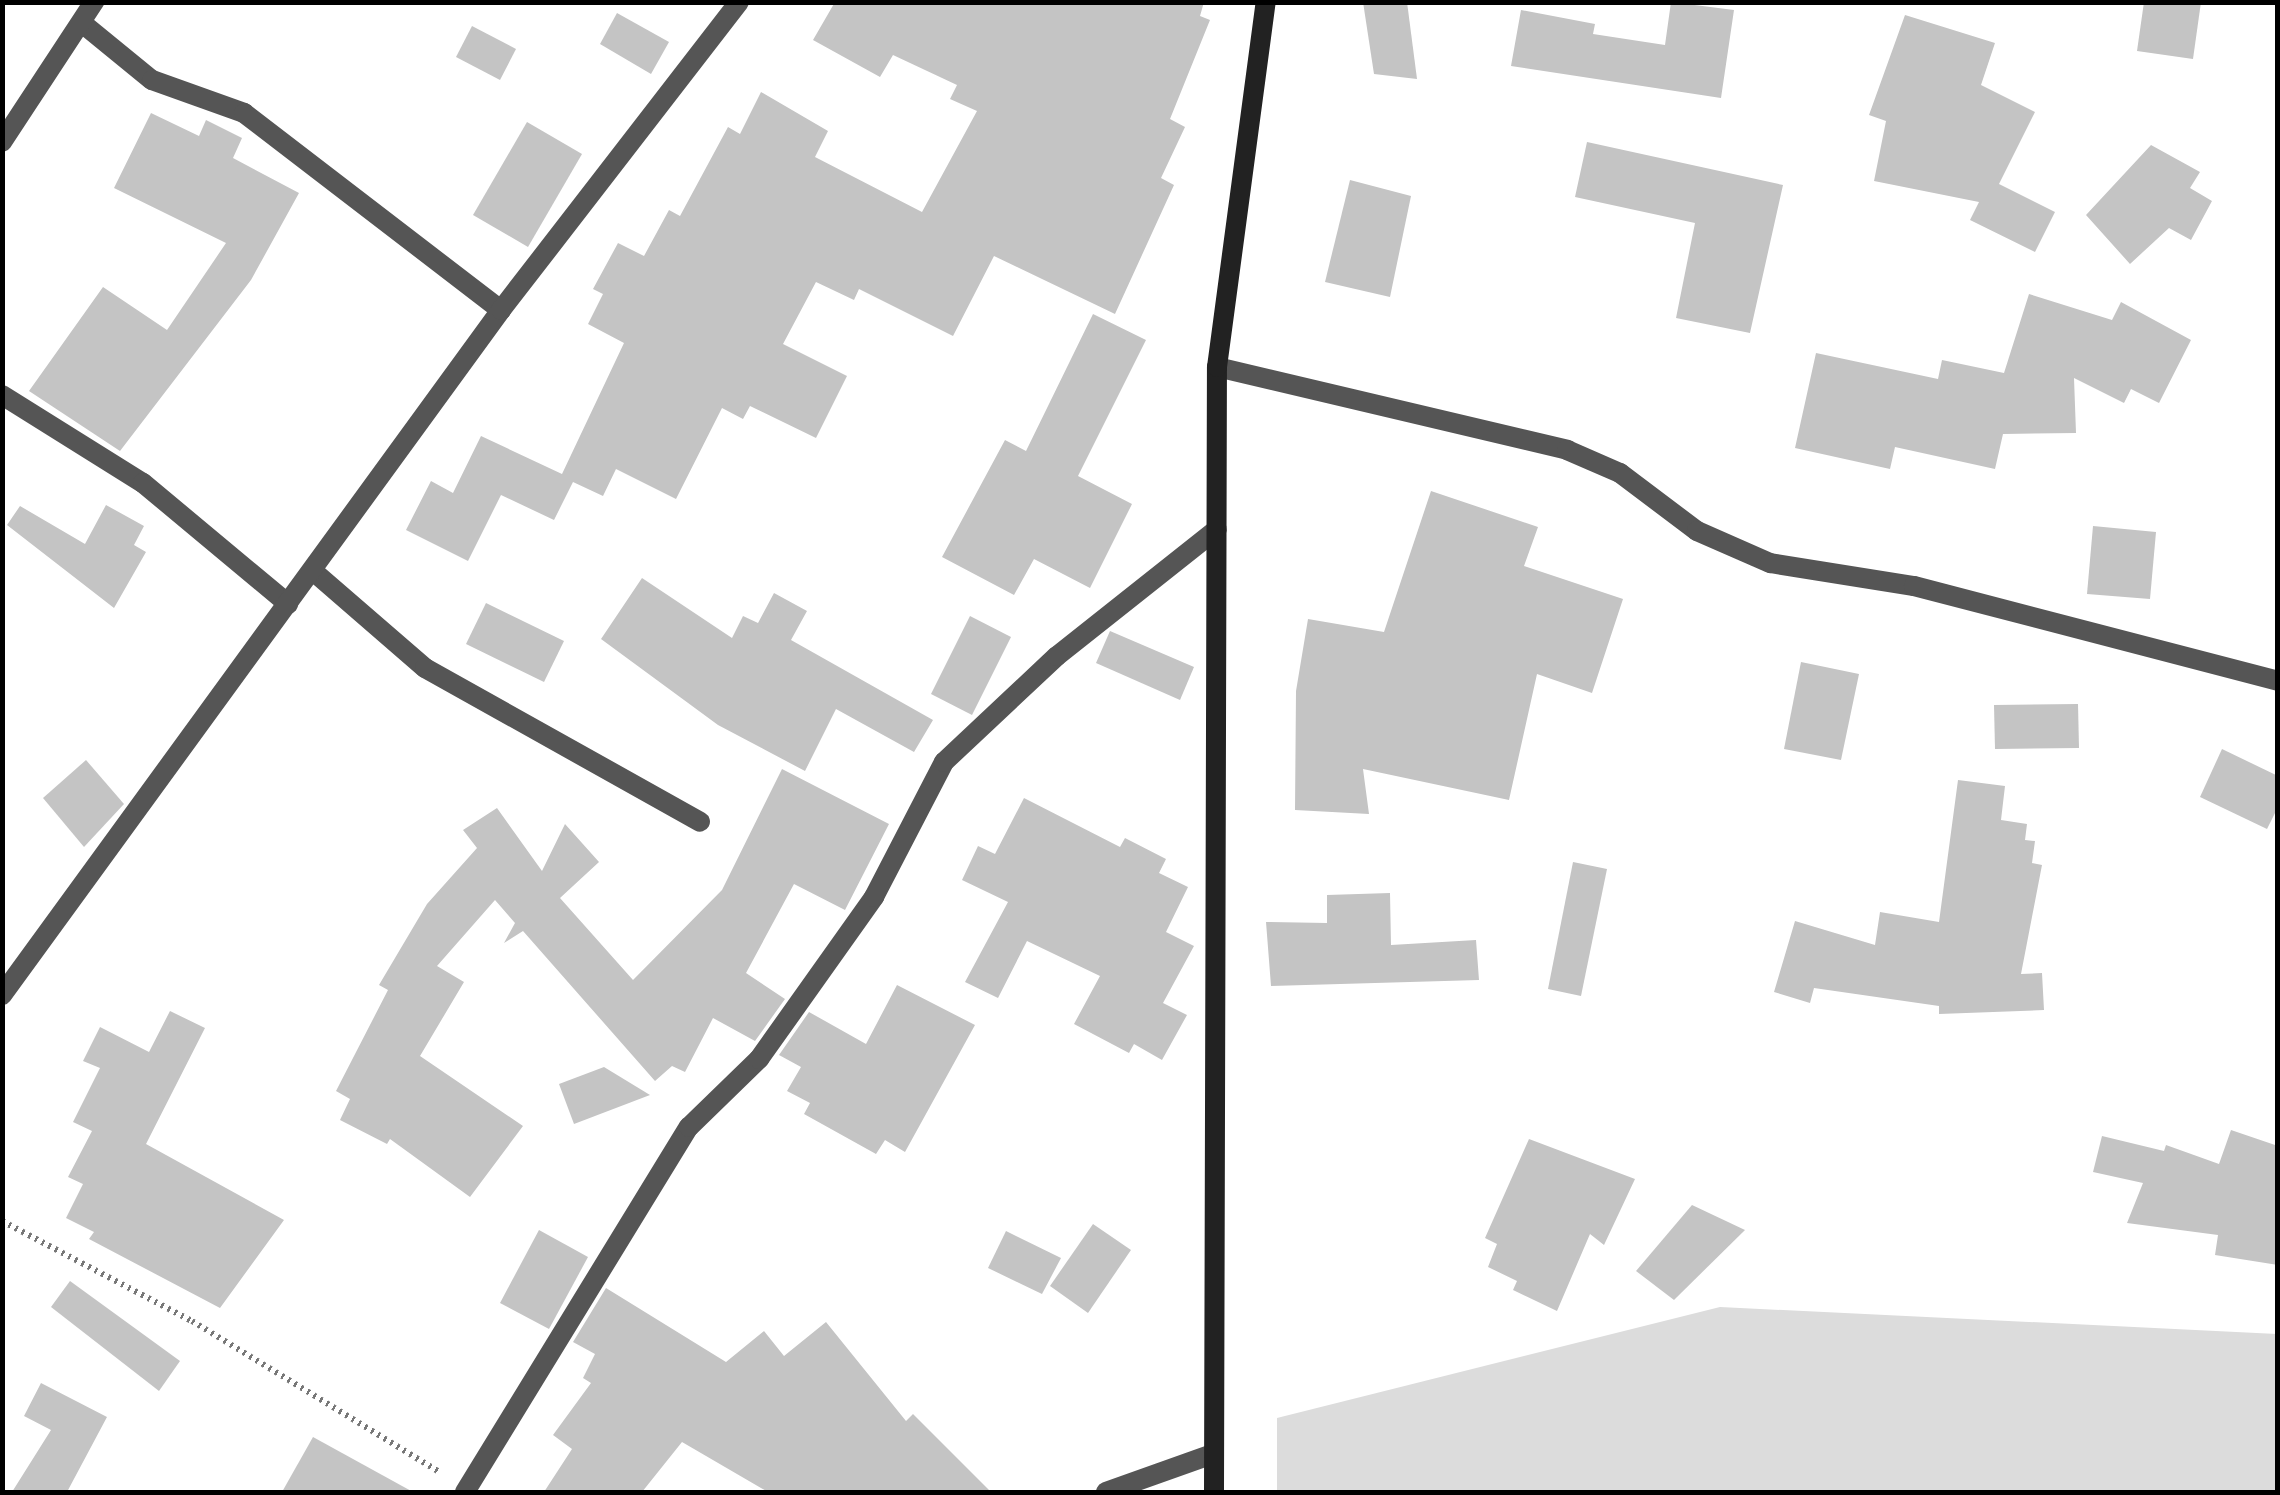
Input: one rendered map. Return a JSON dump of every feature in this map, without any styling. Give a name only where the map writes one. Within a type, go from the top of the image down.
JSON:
[{"type":"main road","points":[[1214,1492],[1217,368],[1266,2]]},
{"type":"street","points":[[2,142],[94,2]]},
{"type":"street","points":[[2,995],[501,310],[738,2]]},
{"type":"street","points":[[82,23],[152,80],[244,113],[501,310]]},
{"type":"street","points":[[1217,368],[1567,450],[1620,473],[1697,531],[1770,564],[1914,586],[2278,682]]},
{"type":"street","points":[[2,395],[143,483],[288,604]]},
{"type":"street","points":[[466,1491],[689,1127],[759,1059],[874,897],[944,762],[1057,656],[1217,529]]},
{"type":"street","points":[[313,571],[425,668],[700,822]]},
{"type":"street","points":[[1106,1492],[1213,1454]]},
{"type":"path","points":[[2,1221],[192,1320],[466,1491]]},
{"type":"shaded area","points":[[1720,1307],[2277,1334],[2277,1492],[1277,1492],[1277,1418]]},
{"type":"building","points":[[835,2],[1204,2],[1200,16],[1210,20],[1170,119],[1185,127],[1161,178],[1174,185],[1115,314],[994,256],[953,336],[859,289],[854,300],[816,282],[783,344],[847,376],[816,438],[750,406],[743,419],[722,408],[676,499],[616,469],[603,496],[573,482],[554,520],[501,495],[468,561],[406,530],[431,481],[453,493],[481,436],[562,474],[624,343],[588,324],[603,294],[593,289],[618,243],[644,256],[669,210],[680,216],[728,127],[740,134],[761,92],[828,131],[815,157],[922,212],[977,111],[950,99],[957,85],[893,55],[880,77],[813,40]]},
{"type":"building","points":[[1363,2],[1407,2],[1417,79],[1374,74]]},
{"type":"building","points":[[1671,2],[1734,10],[1721,98],[1511,66],[1521,10],[1595,24],[1593,34],[1665,45]]},
{"type":"building","points":[[2144,2],[2201,2],[2193,59],[2137,51]]},
{"type":"building","points":[[617,13],[669,42],[651,74],[600,44]]},
{"type":"building","points":[[1905,15],[1995,43],[1981,85],[2035,112],[1999,184],[2055,212],[2035,252],[1970,220],[1979,202],[1874,181],[1886,121],[1869,115]]},
{"type":"building","points":[[472,26],[516,49],[500,80],[456,57]]},
{"type":"building","points":[[151,113],[199,136],[206,120],[242,138],[233,158],[299,193],[251,280],[120,451],[29,391],[103,287],[167,330],[226,243],[114,188]]},
{"type":"building","points":[[527,122],[582,154],[528,247],[473,215]]},
{"type":"building","points":[[1587,142],[1783,185],[1750,333],[1676,318],[1695,223],[1575,197]]},
{"type":"building","points":[[2151,145],[2200,172],[2190,188],[2212,201],[2191,240],[2169,228],[2130,264],[2086,215]]},
{"type":"building","points":[[1350,180],[1411,196],[1390,297],[1325,282]]},
{"type":"building","points":[[2029,294],[2112,320],[2121,302],[2191,340],[2159,403],[2131,389],[2124,403],[2074,378],[2076,433],[2003,434],[1995,469],[1895,447],[1890,469],[1795,448],[1816,353],[1938,379],[1942,360],[2004,373]]},
{"type":"building","points":[[1093,314],[1146,340],[1078,476],[1132,504],[1090,588],[1034,559],[1014,595],[942,557],[1005,440],[1026,451]]},
{"type":"building","points":[[1431,491],[1538,527],[1524,566],[1623,599],[1592,693],[1537,674],[1509,800],[1363,769],[1369,814],[1295,810],[1296,691],[1308,619],[1384,632]]},
{"type":"building","points":[[106,505],[144,526],[134,545],[146,552],[114,608],[7,525],[20,506],[85,544]]},
{"type":"building","points":[[2093,526],[2156,532],[2150,599],[2087,594]]},
{"type":"building","points":[[642,578],[732,638],[743,616],[758,623],[774,593],[807,611],[791,640],[933,720],[914,752],[836,709],[805,771],[718,725],[601,639]]},
{"type":"building","points":[[486,603],[564,641],[544,682],[466,644]]},
{"type":"building","points":[[970,616],[1011,637],[972,715],[931,694]]},
{"type":"building","points":[[1110,631],[1194,667],[1180,700],[1096,663]]},
{"type":"building","points":[[1801,662],[1859,674],[1841,760],[1784,749]]},
{"type":"building","points":[[2078,704],[2079,748],[1995,749],[1994,705]]},
{"type":"building","points":[[2222,749],[2278,776],[2278,807],[2267,829],[2200,797]]},
{"type":"building","points":[[86,760],[124,804],[84,847],[43,798]]},
{"type":"building","points":[[782,769],[889,824],[845,910],[794,884],[746,973],[785,999],[755,1041],[713,1018],[685,1072],[672,1066],[655,1081],[523,931],[504,943],[515,923],[495,900],[437,966],[464,982],[420,1056],[523,1126],[470,1197],[390,1139],[387,1144],[340,1120],[350,1099],[336,1091],[388,990],[379,985],[427,904],[477,848],[463,830],[497,808],[542,871],[565,824],[599,862],[560,898],[633,980],[722,890]]},
{"type":"building","points":[[1958,780],[2005,786],[2001,820],[2027,824],[2025,840],[2035,841],[2032,863],[2042,865],[2021,974],[2042,973],[2044,1010],[1939,1014],[1939,1006],[1814,988],[1810,1003],[1774,992],[1795,921],[1875,945],[1880,912],[1939,922]]},
{"type":"building","points":[[1024,798],[1120,847],[1125,838],[1166,859],[1159,873],[1188,887],[1166,932],[1194,946],[1163,1003],[1187,1015],[1162,1060],[1134,1044],[1129,1053],[1074,1024],[1100,976],[1027,941],[998,998],[965,982],[1008,902],[962,880],[978,846],[995,854]]},
{"type":"building","points":[[1573,862],[1607,869],[1581,996],[1548,989]]},
{"type":"building","points":[[1390,893],[1391,945],[1476,940],[1479,980],[1271,986],[1266,922],[1327,923],[1327,895]]},
{"type":"building","points":[[897,985],[975,1025],[905,1152],[885,1140],[876,1154],[804,1114],[810,1103],[787,1091],[801,1067],[779,1055],[809,1012],[866,1044]]},
{"type":"building","points":[[170,1011],[205,1028],[146,1144],[284,1220],[220,1308],[89,1239],[94,1232],[66,1218],[83,1184],[68,1177],[92,1131],[73,1122],[100,1068],[83,1061],[100,1027],[149,1052]]},
{"type":"building","points":[[604,1067],[650,1095],[574,1124],[559,1084]]},
{"type":"building","points":[[2231,1130],[2278,1146],[2278,1265],[2215,1255],[2218,1235],[2127,1223],[2143,1183],[2093,1172],[2102,1136],[2164,1151],[2166,1145],[2219,1164]]},
{"type":"building","points":[[1529,1139],[1635,1179],[1604,1245],[1590,1234],[1557,1311],[1513,1290],[1517,1281],[1488,1267],[1497,1244],[1485,1238]]},
{"type":"building","points":[[1692,1205],[1745,1230],[1674,1300],[1636,1271]]},
{"type":"building","points":[[1093,1224],[1131,1250],[1088,1313],[1050,1286]]},
{"type":"building","points":[[539,1230],[588,1257],[549,1329],[500,1303]]},
{"type":"building","points":[[1006,1231],[1061,1258],[1042,1294],[988,1268]]},
{"type":"building","points":[[70,1281],[180,1361],[159,1391],[51,1307]]},
{"type":"building","points":[[606,1288],[726,1362],[764,1331],[784,1356],[826,1322],[906,1421],[913,1414],[991,1492],[768,1492],[682,1442],[642,1492],[544,1492],[572,1449],[553,1435],[591,1383],[583,1378],[595,1354],[573,1342]]},
{"type":"building","points":[[41,1383],[107,1417],[67,1492],[12,1492],[51,1430],[24,1416]]},
{"type":"building","points":[[313,1437],[413,1492],[282,1492]]}]
